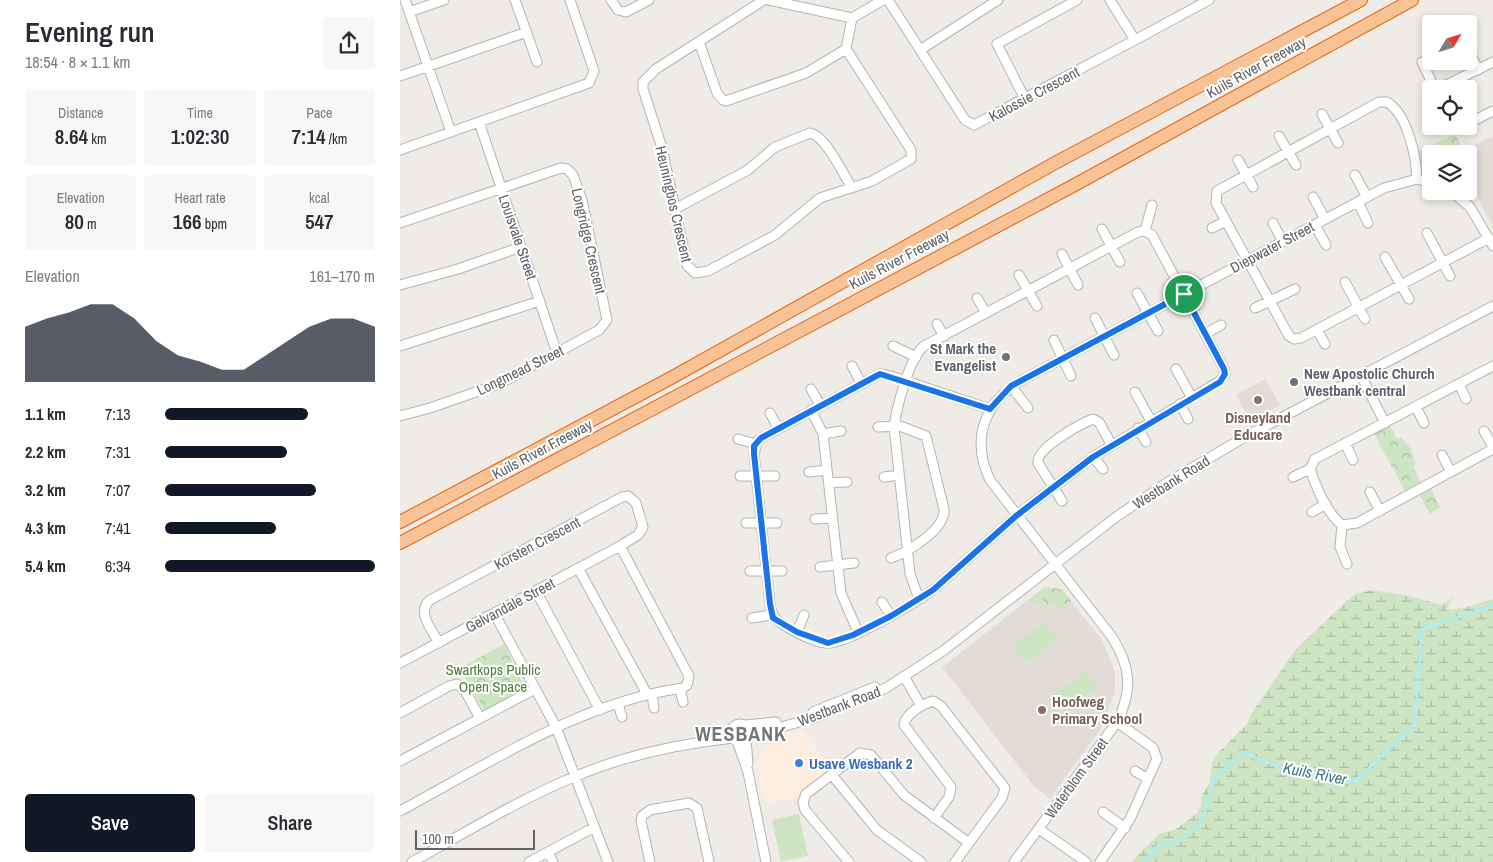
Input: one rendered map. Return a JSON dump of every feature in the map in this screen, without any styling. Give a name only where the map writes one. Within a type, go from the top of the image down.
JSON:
[{"type":"highway","name":"Kuils River Freeway","points":[[400,522],[670,378],[1055,163],[1361,0]]},
{"type":"highway","name":"Kuils River Freeway","points":[[400,543],[1069,188],[1412,0]]},
{"type":"street","points":[[405,0],[451,132]]},
{"type":"street","points":[[409,12],[444,0]]},
{"type":"street","points":[[516,0],[537,62]]},
{"type":"street","points":[[400,150],[592,81],[594,71],[570,0]]},
{"type":"street","points":[[611,0],[618,10],[626,12],[649,0]]},
{"type":"street","name":"Heuningbos Crescent","points":[[764,0],[649,74],[643,82],[643,89],[662,148],[686,265],[695,273],[703,273],[775,235],[820,198],[872,181],[910,161],[912,154],[846,49]]},
{"type":"street","points":[[770,0],[810,4],[852,18],[883,0]]},
{"type":"street","name":"Kalossie Crescent","points":[[888,0],[970,124],[981,123],[1209,0]]},
{"type":"street","points":[[920,50],[998,0]]},
{"type":"street","points":[[1025,99],[997,44],[1077,0]]},
{"type":"street","points":[[1110,0],[1135,40]]},
{"type":"street","points":[[698,42],[717,93],[722,100],[734,99],[806,73],[846,49],[852,18]]},
{"type":"street","points":[[400,76],[527,32]]},
{"type":"street","points":[[1456,80],[1493,62]]},
{"type":"street","points":[[1416,179],[1412,141],[1394,108],[1387,102],[1379,102],[1221,187],[1216,194],[1216,203],[1291,337],[1301,338],[1443,263],[1491,242],[1470,207],[1462,200]]},
{"type":"street","points":[[1477,119],[1493,111]]},
{"type":"street","points":[[1322,114],[1338,142]]},
{"type":"street","name":"Louisvale Street","points":[[479,122],[557,352]]},
{"type":"street","points":[[675,208],[748,170],[775,147],[810,133],[816,134],[823,141],[852,188]]},
{"type":"street","points":[[1279,136],[1296,166]]},
{"type":"street","points":[[1238,160],[1253,186]]},
{"type":"street","name":"Longridge Crescent","points":[[400,223],[561,168],[570,171],[582,200],[606,316],[606,324]]},
{"type":"street","points":[[1355,175],[1367,197]]},
{"type":"street","name":"Diepwater Street","points":[[1054,565],[990,480],[983,460],[982,430],[990,409],[1011,386],[1392,184],[1416,179],[1422,181]]},
{"type":"street","points":[[1313,197],[1325,219]]},
{"type":"street","points":[[1358,202],[1368,223]]},
{"type":"street","points":[[1145,231],[1152,205]]},
{"type":"street","points":[[1212,228],[1226,221]]},
{"type":"street","points":[[1273,223],[1283,242]]},
{"type":"street","points":[[1315,225],[1326,246]]},
{"type":"street","points":[[1102,229],[1120,262]]},
{"type":"street","points":[[920,599],[911,581],[894,426],[906,381],[916,357],[922,348],[1138,232],[1145,231],[1152,235],[1225,374],[1217,384],[1111,444],[1016,516],[941,584],[920,599],[891,616],[858,632],[828,643],[797,632],[776,621],[771,615],[754,454],[756,444],[761,438],[880,374],[906,381],[990,409]]},
{"type":"street","points":[[1427,233],[1450,276]]},
{"type":"street","points":[[400,285],[458,269],[521,247]]},
{"type":"street","points":[[1062,254],[1078,285]]},
{"type":"street","points":[[1385,257],[1409,299]]},
{"type":"street","points":[[1019,275],[1037,306]]},
{"type":"street","points":[[1345,282],[1365,320]]},
{"type":"street","points":[[1255,308],[1295,290]]},
{"type":"street","points":[[1137,293],[1158,332]]},
{"type":"street","points":[[977,298],[986,313]]},
{"type":"street","points":[[400,346],[540,301]]},
{"type":"street","name":"Westbank Road","points":[[902,677],[810,713],[782,721],[745,725],[736,724],[739,737],[830,713],[886,688],[960,638],[1054,565],[1165,484],[1243,438],[1493,306]]},
{"type":"street","points":[[1095,318],[1114,354]]},
{"type":"street","name":"Longmead Street","points":[[400,416],[430,408],[498,384],[600,330],[606,324]]},
{"type":"street","points":[[937,324],[944,336]]},
{"type":"street","points":[[1205,334],[1221,325]]},
{"type":"street","points":[[1317,330],[1325,344]]},
{"type":"street","points":[[1054,340],[1071,376]]},
{"type":"street","points":[[893,346],[916,357]]},
{"type":"street","points":[[852,366],[861,383]]},
{"type":"street","points":[[1293,477],[1310,469],[1315,460],[1345,443],[1493,366]]},
{"type":"street","points":[[1176,369],[1192,398]]},
{"type":"street","points":[[1361,376],[1385,423]]},
{"type":"street","points":[[1459,384],[1466,400]]},
{"type":"street","points":[[1011,386],[1028,408]]},
{"type":"street","points":[[811,390],[823,434],[841,593],[858,632]]},
{"type":"street","points":[[1135,392],[1151,421]]},
{"type":"street","points":[[1180,404],[1188,419]]},
{"type":"street","points":[[1416,407],[1424,422]]},
{"type":"street","points":[[770,412],[778,428]]},
{"type":"street","points":[[1062,501],[1052,488],[1037,458],[1063,434],[1093,419],[1099,422],[1111,444]]},
{"type":"street","points":[[878,427],[894,426],[918,432],[928,438],[944,509],[941,522],[908,552],[891,558]]},
{"type":"street","points":[[1138,428],[1146,442]]},
{"type":"street","points":[[823,434],[841,431]]},
{"type":"street","points":[[1310,469],[1336,521],[1342,525],[1352,525],[1493,448],[1484,431]]},
{"type":"street","points":[[738,439],[756,444]]},
{"type":"street","points":[[1345,443],[1353,460]]},
{"type":"street","points":[[1442,455],[1451,472]]},
{"type":"street","points":[[1093,457],[1103,469]]},
{"type":"street","points":[[809,472],[827,470]]},
{"type":"street","points":[[740,476],[775,476]]},
{"type":"street","points":[[884,477],[899,476]]},
{"type":"street","points":[[829,483],[846,482]]},
{"type":"street","points":[[1370,492],[1380,511]]},
{"type":"street","name":"Korsten Crescent","points":[[439,643],[424,612],[425,606],[430,600],[622,497],[628,496],[636,503],[642,529],[638,536],[620,546]]},
{"type":"street","points":[[1312,512],[1326,504]]},
{"type":"street","points":[[814,519],[832,518]]},
{"type":"street","points":[[746,523],[777,523]]},
{"type":"street","points":[[1342,525],[1340,547],[1347,564]]},
{"type":"street","points":[[400,811],[556,727],[649,694],[687,685],[689,676],[620,546]]},
{"type":"street","name":"Gelvandale Street","points":[[400,663],[620,546]]},
{"type":"street","points":[[820,567],[854,563]]},
{"type":"street","name":"Waterblom Street","points":[[1014,862],[1117,722],[1128,692],[1124,659],[1112,637],[1054,565]]},
{"type":"street","points":[[578,568],[649,694],[654,708]]},
{"type":"street","points":[[750,571],[782,571]]},
{"type":"street","points":[[536,590],[600,710]]},
{"type":"street","points":[[882,602],[891,616]]},
{"type":"street","points":[[494,613],[556,727],[608,862]]},
{"type":"street","points":[[752,618],[771,615]]},
{"type":"street","points":[[797,632],[804,615]]},
{"type":"street","points":[[902,677],[921,706]]},
{"type":"street","points":[[400,713],[450,686],[458,684],[464,689],[480,718]]},
{"type":"street","points":[[680,688],[683,702]]},
{"type":"street","points":[[400,761],[535,690]]},
{"type":"street","points":[[934,818],[949,797],[951,790],[949,784],[904,727],[906,718],[921,706],[932,701],[939,703],[1005,788],[1002,798],[955,862]]},
{"type":"street","points":[[618,704],[622,717]]},
{"type":"street","points":[[1100,862],[1125,828],[1157,760],[1156,752],[1117,722]]},
{"type":"street","points":[[412,862],[574,776],[619,760],[698,742],[739,737],[749,731],[745,725]]},
{"type":"street","points":[[739,737],[766,862]]},
{"type":"street","points":[[849,862],[803,805],[806,794],[857,754],[868,753],[904,795],[968,843]]},
{"type":"street","points":[[1135,771],[1148,779]]},
{"type":"street","points":[[832,775],[877,830],[922,862]]},
{"type":"street","points":[[650,862],[641,821],[642,816],[650,810],[689,803],[697,808],[709,862]]},
{"type":"street","points":[[1104,812],[1125,828]]},
{"type":"street","points":[[529,862],[594,828]]},
{"type":"street","points":[[1039,828],[1086,862]]},
{"type":"street","points":[[548,852],[553,862]]},
{"type":"shaded area","points":[[1493,136],[1493,227],[1477,197],[1477,145],[1475,145]]},
{"type":"shaded area","name":"Disneyland Educare","points":[[1265,379],[1280,405],[1250,421],[1236,395]]},
{"type":"shaded area","name":"Hoofweg Primary School","points":[[1045,587],[1061,589],[1102,640],[1115,672],[1115,692],[1101,728],[1050,799],[1034,786],[942,667]]},
{"type":"shaded area","points":[[802,730],[831,767],[792,798],[764,804],[756,764],[773,737]]},
{"type":"green space","points":[[1456,135],[1460,145],[1433,145]]},
{"type":"green space","points":[[1422,150],[1422,171],[1420,168],[1419,152]]},
{"type":"green space","points":[[1389,424],[1397,439],[1401,437],[1411,449],[1416,464],[1413,466],[1422,485],[1406,493],[1373,432]]},
{"type":"green space","points":[[1430,487],[1440,507],[1430,514],[1418,493]]},
{"type":"green space","points":[[1045,587],[1062,589],[1071,601],[1061,609],[1055,601],[1047,607],[1042,599],[1033,606],[1029,600]]},
{"type":"green space","points":[[1372,590],[1409,596],[1442,605],[1453,597],[1446,610],[1464,608],[1493,599],[1493,862],[1131,862],[1159,834],[1176,829],[1197,813],[1201,805],[1201,797],[1210,782],[1212,764],[1216,755],[1247,724],[1251,714],[1296,649],[1355,594]]},
{"type":"green space","points":[[1045,622],[1058,638],[1026,662],[1013,646]]},
{"type":"green space","name":"Swartkops Public Open Space","points":[[504,644],[524,686],[523,690],[487,709],[483,709],[460,668]]},
{"type":"green space","points":[[1084,671],[1097,687],[1065,712],[1052,696]]},
{"type":"green space","points":[[799,814],[808,856],[781,861],[772,820]]},
{"type":"waterway","name":"Kuils River","points":[[1144,862],[1156,847],[1183,839],[1201,824],[1214,780],[1241,752],[1290,771],[1354,782],[1415,725],[1422,629],[1493,606]]},
{"type":"place","name":"St Mark the Evangelist","points":[[1006,357]]},
{"type":"place","name":"New Apostolic Church Westbank central","points":[[1294,382]]},
{"type":"place","name":"Disneyland Educare","points":[[1258,400]]},
{"type":"place","name":"Hoofweg Primary School","points":[[1042,710]]},
{"type":"place","name":"Usave Wesbank 2","points":[[799,763]]},
{"type":"district","name":"WESBANK","points":[[741,733]]},
{"type":"route","points":[[1184,294],[1224,369],[1225,374],[1220,382],[1111,444],[1016,516],[933,590],[891,616],[832,643],[822,642],[797,632],[773,618],[771,615],[754,454],[754,446],[761,438],[880,374],[990,409],[1011,386],[1184,294]]}]
